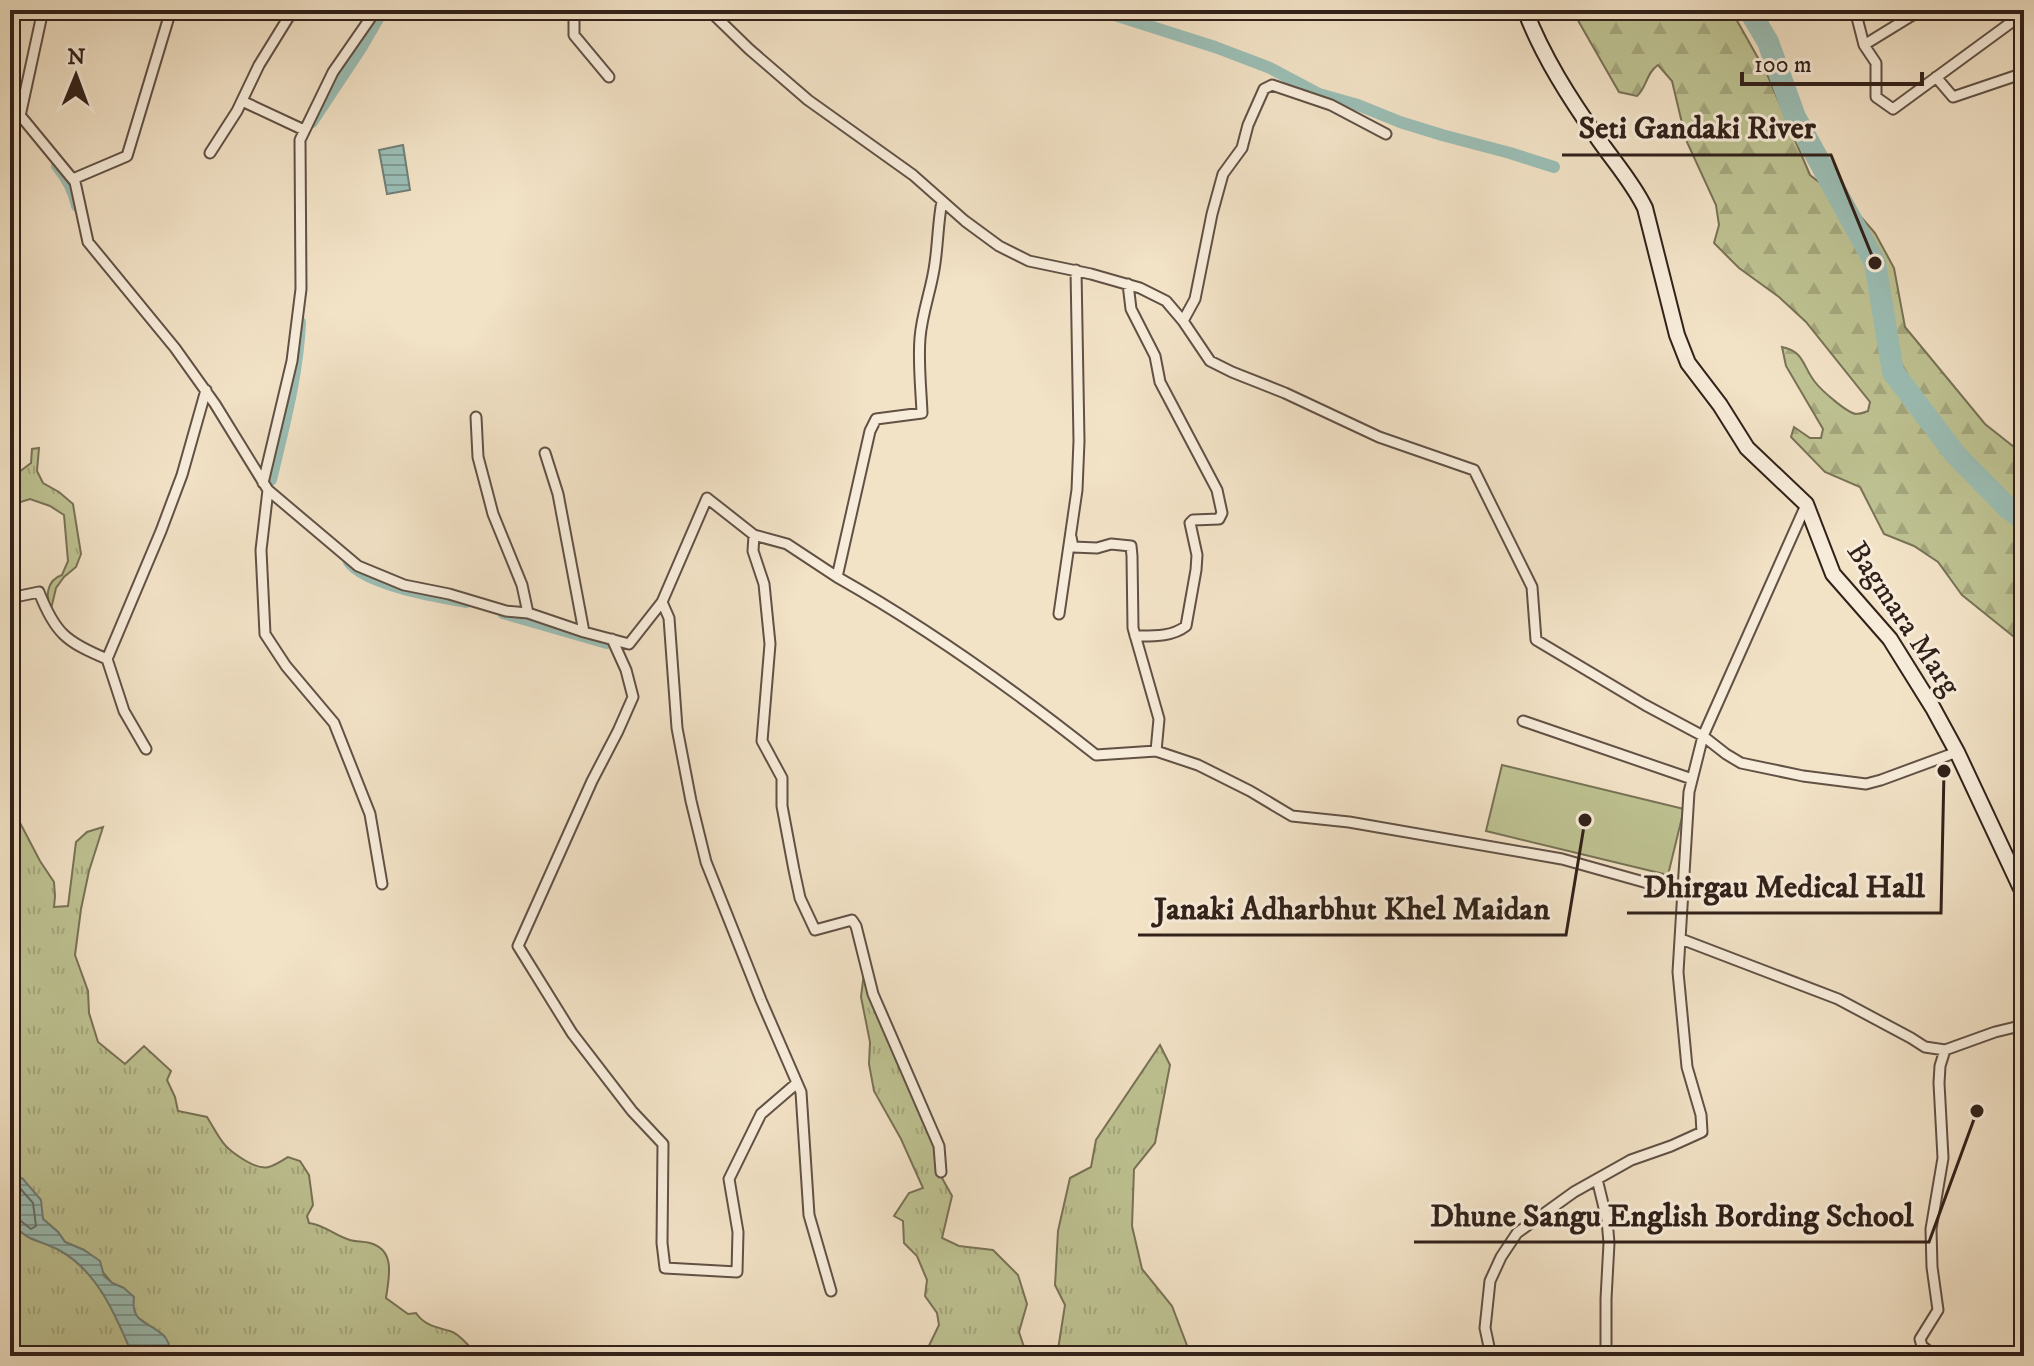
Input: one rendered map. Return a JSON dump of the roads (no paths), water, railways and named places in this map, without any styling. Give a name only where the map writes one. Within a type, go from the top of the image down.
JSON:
[{"type":"main road","name":"Bagmara Marg","points":[[1525,10],[1568,96],[1636,188],[1645,208],[1677,335],[1688,363],[1747,448],[1806,504],[1833,574],[1890,639],[1933,708],[2024,895]]},
{"type":"street","points":[[20,116],[43,10]]},
{"type":"street","points":[[73,179],[127,156],[171,10]]},
{"type":"street","points":[[210,153],[293,10]]},
{"type":"street","points":[[376,10],[333,72],[300,140],[301,289],[292,361],[265,487],[261,550],[265,634],[286,666],[334,723],[370,814],[382,884]]},
{"type":"street","points":[[574,10],[574,35],[609,77]]},
{"type":"street","points":[[709,10],[808,100],[913,175],[999,246],[1029,261],[1140,288],[1166,301],[1210,361],[1379,437],[1474,470],[1532,587],[1536,640],[1703,736],[1741,763],[1803,776],[1866,784],[1957,752]]},
{"type":"street","points":[[1855,10],[1864,45],[1876,63],[1876,97],[1893,109],[2024,13]]},
{"type":"street","points":[[1864,45],[1921,10]]},
{"type":"street","points":[[1936,77],[1953,97],[2024,73]]},
{"type":"street","points":[[1183,321],[1195,299],[1223,174],[1242,148],[1248,125],[1264,89],[1272,85],[1331,105],[1386,134]]},
{"type":"street","points":[[242,101],[304,130]]},
{"type":"street","points":[[10,104],[75,182],[88,242],[206,390],[265,487],[358,566],[404,585],[506,611],[528,613],[629,644],[662,602],[707,498],[754,535],[787,544],[889,606],[1033,705],[1096,755],[1156,751],[1198,765],[1292,816],[1349,822],[1562,859],[1683,893]]},
{"type":"street","points":[[837,577],[870,431],[876,419],[922,413],[920,338],[934,275],[937,224],[942,201]]},
{"type":"street","points":[[1059,614],[1077,490],[1076,270]]},
{"type":"street","points":[[1128,284],[1131,309],[1155,356],[1160,382],[1217,490],[1222,513],[1219,519],[1193,520],[1190,523],[1197,555],[1186,626],[1179,632],[1135,636]]},
{"type":"street","points":[[146,749],[124,711],[107,659],[182,475],[206,390]]},
{"type":"street","points":[[476,417],[478,457],[493,514],[522,585],[528,613]]},
{"type":"street","points":[[545,453],[558,494],[584,632]]},
{"type":"street","points":[[1491,1356],[1485,1328],[1490,1281],[1517,1233],[1574,1192],[1631,1160],[1702,1132],[1701,1115],[1687,1067],[1678,972],[1689,792],[1703,736],[1806,504]]},
{"type":"street","points":[[754,535],[753,551],[764,584],[770,644],[762,741],[782,778],[782,806],[800,898],[815,930],[852,920],[856,926],[873,994],[939,1146],[941,1172]]},
{"type":"street","points":[[1071,537],[1073,547],[1131,546],[1133,628],[1159,719],[1156,751]]},
{"type":"street","points":[[10,598],[39,592],[48,615],[61,634],[107,659]]},
{"type":"street","points":[[662,602],[669,618],[677,728],[691,801],[706,862],[801,1092],[809,1215],[831,1291]]},
{"type":"street","points":[[612,639],[626,670],[633,697],[518,946],[572,1033],[632,1111],[663,1144],[662,1243],[665,1268],[737,1272],[738,1232],[729,1179],[761,1114],[797,1083]]},
{"type":"street","points":[[1523,721],[1692,779]]},
{"type":"street","points":[[1681,939],[1838,999],[1925,1047],[1945,1050],[2024,1025]]},
{"type":"street","points":[[1935,1356],[1922,1346],[1920,1339],[1938,1310],[1931,1229],[1943,1158],[1939,1083],[1945,1050]]},
{"type":"street","points":[[1597,1179],[1609,1243],[1606,1356]]},
{"type":"water","points":[[403,145],[410,190],[387,194],[379,150]]},
{"type":"water","points":[[10,1172],[23,1179],[41,1200],[43,1219],[65,1242],[100,1261],[104,1276],[134,1297],[138,1318],[165,1337],[173,1356],[133,1356],[105,1297],[85,1270],[59,1250],[30,1238],[10,1223]]},
{"type":"waterway","points":[[312,122],[383,10]]},
{"type":"waterway","points":[[1099,10],[1215,47],[1270,68],[1319,94],[1400,122],[1554,167]]},
{"type":"waterway","points":[[1749,10],[1768,42],[1795,117],[1875,263],[1893,372],[1955,454],[2009,509],[2024,520]]},
{"type":"waterway","points":[[57,166],[70,185],[77,206]]},
{"type":"waterway","points":[[271,480],[293,382],[300,322]]},
{"type":"waterway","points":[[349,562],[358,570],[386,583],[466,602]]},
{"type":"waterway","points":[[503,613],[607,643]]},
{"type":"place","name":"Seti Gandaki River","points":[[1875,263]]},
{"type":"place","name":"Dhirgau Medical Hall","points":[[1944,771]]},
{"type":"place","name":"Janaki Adharbhut Khel Maidan","points":[[1585,820]]},
{"type":"place","name":"Dhune Sangu English Bording School","points":[[1977,1111]]}]
